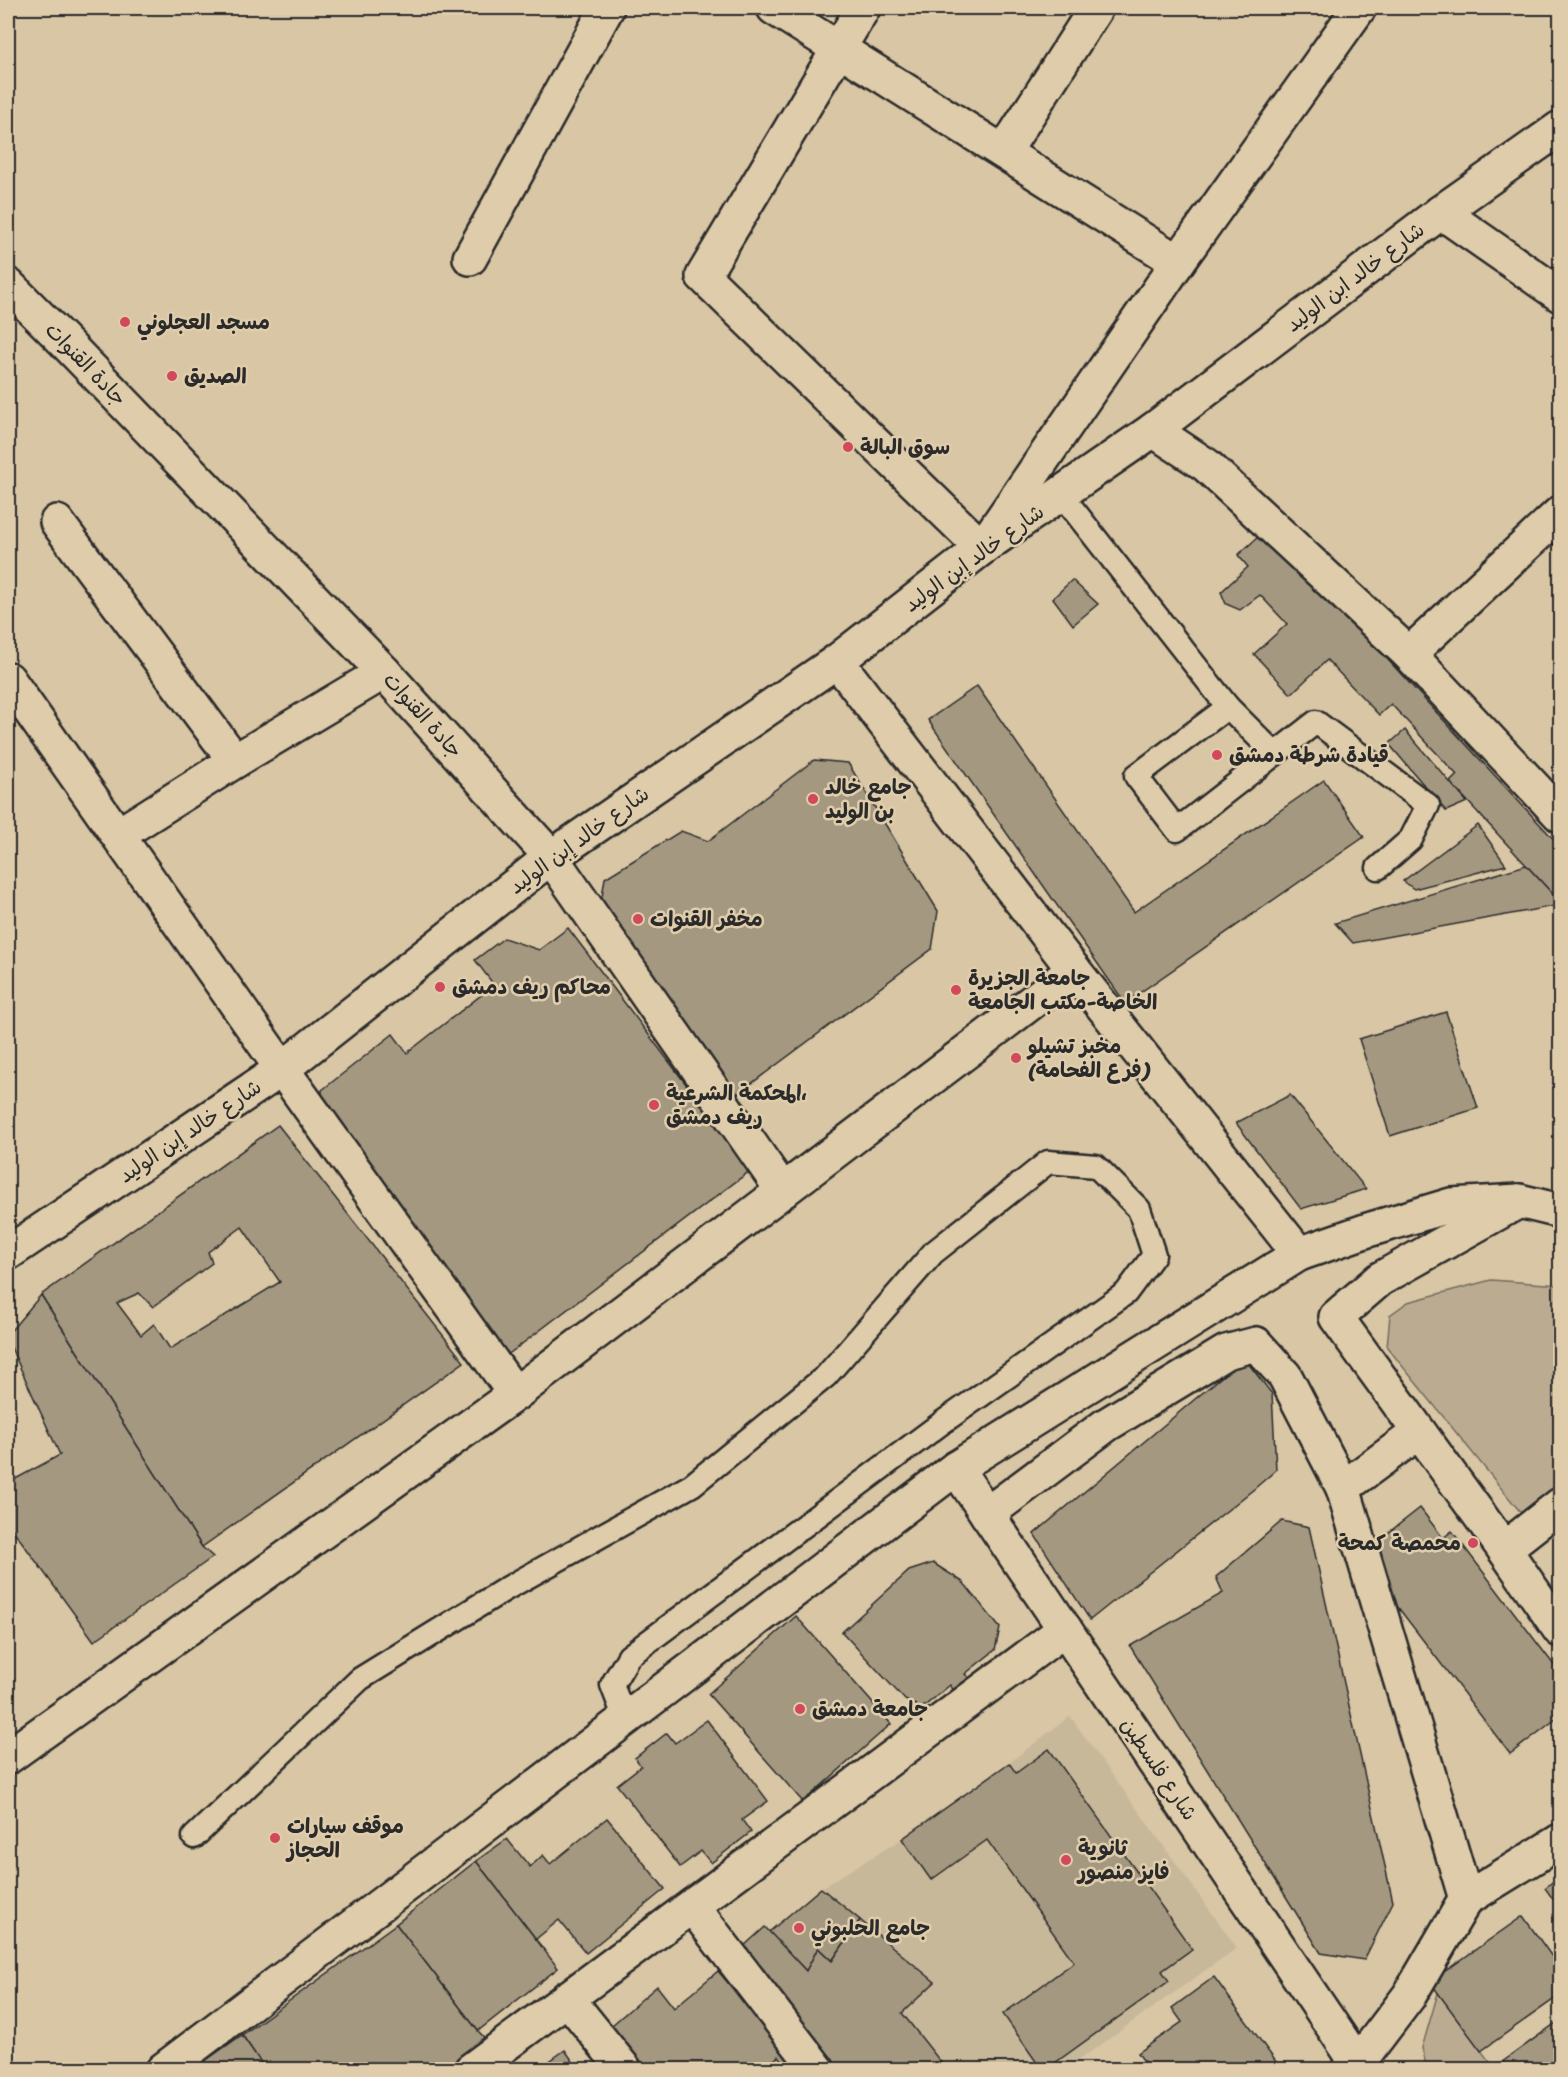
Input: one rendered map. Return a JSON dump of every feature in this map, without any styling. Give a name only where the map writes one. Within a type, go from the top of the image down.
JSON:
[{"type":"main road","points":[[470,258],[607,8]]},
{"type":"main road","points":[[774,8],[1178,262]]},
{"type":"main road","points":[[863,8],[704,276],[982,548],[1178,262],[1359,8]]},
{"type":"main road","points":[[1004,152],[1096,8]]},
{"type":"main road","name":"شارع خالد ابن الوليد","points":[[1153,430],[1441,212],[1560,128]]},
{"type":"main road","points":[[1441,212],[1560,295]]},
{"type":"main road","name":"جادة القنوات","points":[[8,285],[384,672],[551,857],[783,1191]]},
{"type":"main road","points":[[1153,430],[1206,465],[1409,654],[1560,815]]},
{"type":"main road","name":"شارع خالد إبن الوليد","points":[[8,1253],[282,1069],[551,857],[837,662],[982,548],[1153,430]]},
{"type":"main road","points":[[1409,654],[1560,513]]},
{"type":"main road","points":[[57,522],[235,761]]},
{"type":"main road","points":[[837,662],[1074,970],[1299,1254]]},
{"type":"main road","points":[[118,835],[235,761],[384,672]]},
{"type":"main road","points":[[8,679],[514,1394]]},
{"type":"main road","points":[[8,1757],[514,1394],[1074,970]]},
{"type":"main road","points":[[1519,1201],[1380,1280],[1336,1317],[1560,1630]]},
{"type":"main road","points":[[163,2070],[956,1468],[1299,1254],[1451,1205],[1519,1201],[1560,1211]]},
{"type":"main road","points":[[987,1514],[1106,1425],[1227,1352],[1256,1344],[1285,1376],[1344,1488],[1466,1899]]},
{"type":"main road","points":[[1344,1488],[1419,1432]]},
{"type":"main road","name":"شارع فلسطين","points":[[956,1468],[1356,2067]]},
{"type":"main road","points":[[1504,1549],[1560,1505]]},
{"type":"main road","points":[[471,2070],[1065,1629]]},
{"type":"main road","points":[[1356,2067],[1409,1996],[1466,1899],[1560,1841]]},
{"type":"main road","points":[[692,1906],[818,2070]]},
{"type":"main road","points":[[567,1998],[626,2070]]},
{"type":"lane","points":[[1061,494],[1228,707],[1275,754]]},
{"type":"lane","points":[[1228,707],[1136,776],[1177,830],[1316,722],[1428,805],[1411,839],[1378,868]]},
{"type":"lane","points":[[194,1837],[360,1679],[504,1590],[692,1485],[826,1376],[933,1253],[1047,1162],[1096,1166],[1139,1209],[1154,1255],[1126,1293],[944,1422],[629,1656],[612,1685],[625,1719]]},
{"type":"shaded area","points":[[1491,1280],[1560,1285],[1560,1484],[1522,1514],[1387,1347],[1390,1315],[1408,1302]]},
{"type":"shaded area","points":[[1070,1716],[1237,1948],[1066,2069],[947,2069],[902,2013],[935,1982],[821,1888],[902,1839],[1009,1763]]},
{"type":"shaded area","points":[[1438,1993],[1495,2069],[1427,2069],[1422,2048]]},
{"type":"building","points":[[1267,529],[1560,846],[1560,902],[1450,782],[1457,775],[1391,704],[1379,715],[1327,660],[1291,694],[1254,654],[1287,624],[1260,595],[1240,610],[1226,604],[1221,592],[1248,567],[1238,555]]},
{"type":"building","points":[[1072,580],[1098,604],[1073,625],[1053,598]]},
{"type":"building","points":[[977,686],[1134,912],[1324,780],[1364,837],[1125,1003],[928,720]]},
{"type":"building","points":[[1405,730],[1467,802],[1446,811],[1389,744]]},
{"type":"building","points":[[814,760],[848,763],[938,911],[932,949],[728,1101],[601,903],[605,878],[681,831],[708,841]]},
{"type":"building","points":[[1478,825],[1506,865],[1414,889],[1403,881]]},
{"type":"building","points":[[1526,865],[1560,902],[1560,905],[1353,943],[1335,923]]},
{"type":"building","points":[[568,928],[751,1170],[506,1356],[322,1113],[322,1090],[393,1034],[407,1053],[494,985],[475,960],[504,938],[539,950]]},
{"type":"building","points":[[1446,1012],[1478,1108],[1390,1136],[1359,1039]]},
{"type":"building","points":[[1290,1095],[1366,1189],[1301,1209],[1236,1123]]},
{"type":"building","points":[[278,1125],[464,1362],[202,1547],[41,1295]],"holes":[[[242,1227],[280,1282],[170,1349],[154,1324],[141,1335],[117,1303],[139,1293],[153,1307],[212,1263],[208,1252]]]},
{"type":"building","points":[[41,1295],[202,1547],[213,1557],[94,1641],[8,1523],[8,1483],[60,1455],[8,1341],[8,1334]]},
{"type":"building","points":[[1244,1358],[1272,1394],[1276,1470],[1090,1620],[1034,1534]]},
{"type":"building","points":[[1420,1508],[1443,1538],[1452,1531],[1560,1673],[1560,1716],[1510,1754],[1387,1593],[1379,1540]]},
{"type":"building","points":[[1282,1521],[1309,1527],[1393,1902],[1364,1960],[1321,1953],[1130,1646],[1223,1593],[1216,1577]]},
{"type":"building","points":[[933,1563],[963,1582],[1000,1628],[995,1650],[965,1674],[972,1681],[956,1694],[950,1685],[922,1708],[905,1700],[842,1632],[909,1571]]},
{"type":"building","name":"جامعة دمشق","points":[[796,1616],[891,1724],[803,1802],[708,1694]]},
{"type":"building","points":[[707,1720],[768,1801],[742,1820],[751,1832],[711,1863],[701,1851],[680,1867],[617,1785],[641,1766],[635,1758],[667,1733],[675,1743]]},
{"type":"building","points":[[1049,1749],[1192,1949],[1162,1971],[1169,1981],[1042,2070],[1003,2014],[1074,1962],[987,1840],[931,1880],[902,1839],[1009,1763],[1016,1773]]},
{"type":"building","points":[[607,1818],[665,1889],[586,1953],[559,1920],[536,1939],[476,1861],[507,1839],[530,1867],[543,1855],[550,1864]]},
{"type":"building","points":[[476,1861],[558,1968],[478,2031],[396,1924]]},
{"type":"building","points":[[1560,1876],[1560,1909],[1545,1888]]},
{"type":"building","points":[[821,1888],[860,1920],[832,1961],[818,1948],[806,1971],[769,1932]]},
{"type":"building","points":[[1523,1916],[1560,1968],[1560,1995],[1481,2051],[1430,1982]]},
{"type":"building","points":[[860,1920],[935,1982],[902,2013],[947,2070],[840,2070],[744,1946],[765,1927],[806,1971],[818,1948],[832,1961]]},
{"type":"building","points":[[396,1924],[488,2041],[450,2070],[266,2070],[242,2035]]},
{"type":"building","points":[[718,1971],[802,2070],[790,2070],[779,2056],[762,2070],[636,2070],[604,2032],[657,1986],[674,2008]]},
{"type":"building","points":[[1214,1977],[1282,2070],[1150,2070],[1138,2053],[1182,2022],[1172,2008]]},
{"type":"building","points":[[1560,2020],[1560,2070],[1495,2070],[1494,2068]]},
{"type":"building","points":[[242,2035],[266,2070],[192,2070]]},
{"type":"building","points":[[565,2050],[579,2070],[537,2070]]},
{"type":"place","name":"مسجد العجلوني","points":[[125,322]]},
{"type":"place","name":"الصديق","points":[[172,376]]},
{"type":"place","name":"سوق البالة","points":[[848,447]]},
{"type":"place","name":"قيادة شرطة دمشق","points":[[1217,755]]},
{"type":"place","name":"جامع خالد بن الوليد","points":[[813,799]]},
{"type":"place","name":"مخفر القنوات","points":[[638,919]]},
{"type":"place","name":"محاكم ريف دمشق","points":[[440,987]]},
{"type":"place","name":"جامعة الجزيرة الخاصة-مكتب الجامعة","points":[[956,990]]},
{"type":"place","name":"مخبز تشيلو (فرع الفحامة)","points":[[1016,1058]]},
{"type":"place","name":"المحكمة الشرعية، ريف دمشق","points":[[654,1105]]},
{"type":"place","name":"محمصة كمحة","points":[[1473,1543]]},
{"type":"place","name":"جامعة دمشق","points":[[800,1709]]},
{"type":"place","name":"موقف سيارات الحجاز","points":[[275,1838]]},
{"type":"place","name":"ثانوية فايز منصور","points":[[1066,1860]]},
{"type":"place","name":"جامع الحلبوني","points":[[799,1928]]}]
